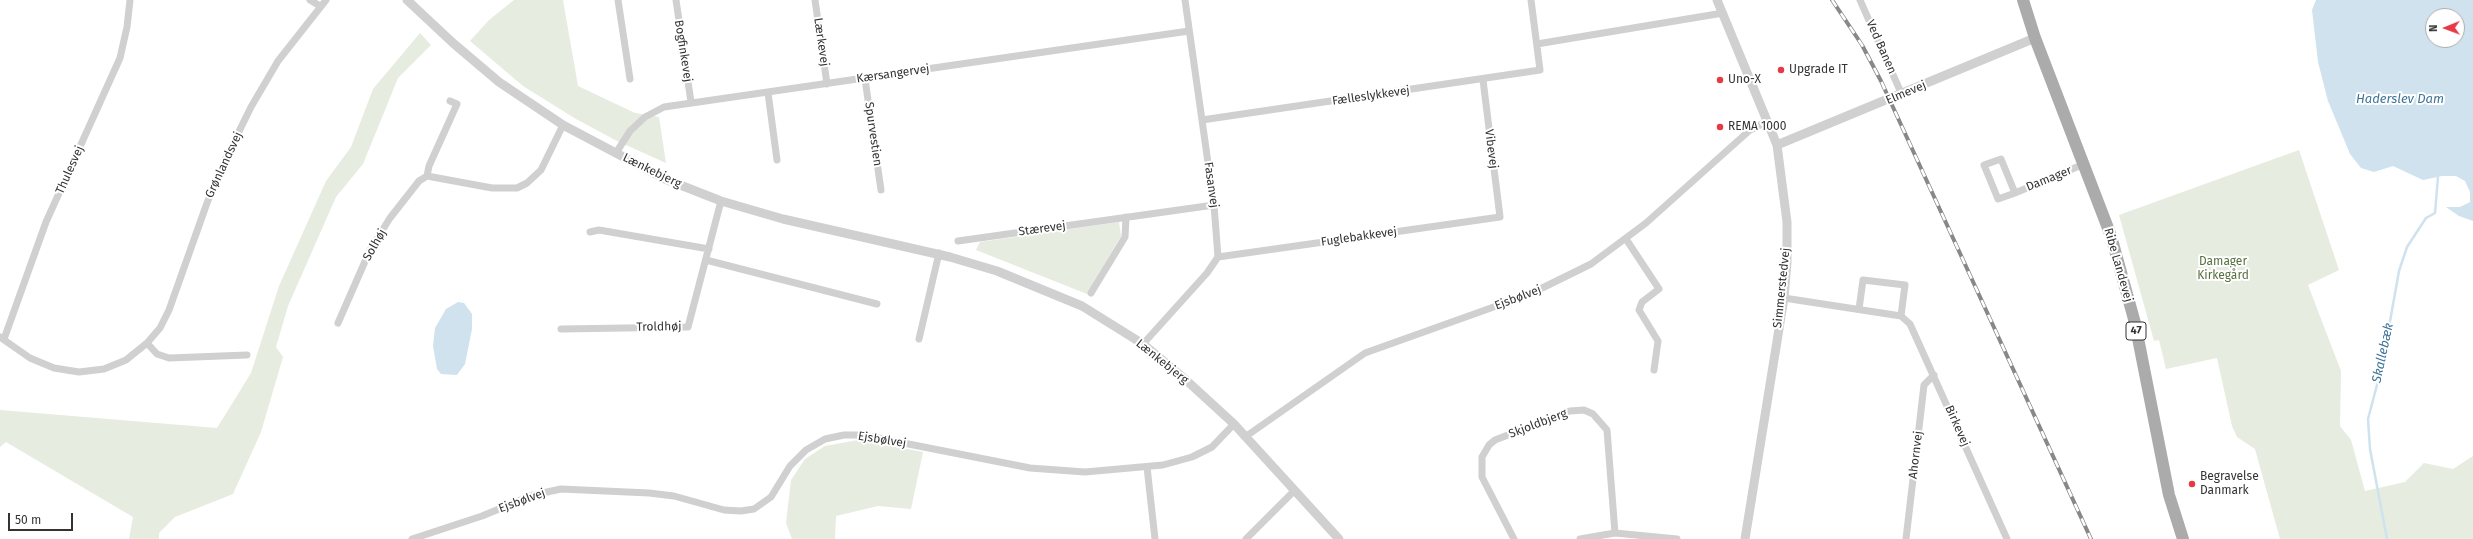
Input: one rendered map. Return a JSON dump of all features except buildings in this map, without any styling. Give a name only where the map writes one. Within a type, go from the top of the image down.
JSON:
[{"type":"main road","name":"Ribe Landevej","points":[[2023,0],[2035,38],[2110,234],[2125,285],[2169,495],[2183,539]]},
{"type":"street","name":"Thulesvej","points":[[2,338],[46,222],[120,58],[127,27],[130,0]]},
{"type":"street","points":[[310,0],[320,6]]},
{"type":"street","name":"Grønlandsvej","points":[[2,338],[30,358],[54,368],[79,372],[104,369],[126,360],[148,343],[160,328],[169,310],[207,203],[225,160],[251,107],[278,62],[326,0]]},
{"type":"street","name":"Lænkebjerg","points":[[408,0],[453,43],[499,82],[563,125],[665,179],[721,201],[783,219],[939,253],[997,271],[1082,306],[1143,344],[1186,380],[1234,424],[1339,539]]},
{"type":"street","points":[[618,0],[630,79]]},
{"type":"street","name":"Bogfinkevej","points":[[676,0],[691,102]]},
{"type":"street","name":"Lærkevej","points":[[815,0],[827,84]]},
{"type":"street","name":"Fasanvej","points":[[1185,0],[1214,205],[1218,257]]},
{"type":"street","points":[[1531,0],[1537,44],[1723,13]]},
{"type":"street","name":"Simmerstedvej","points":[[1717,0],[1777,145],[1787,222],[1788,262],[1784,298],[1744,539]]},
{"type":"street","name":"Ved Banen","points":[[1860,0],[1902,94]]},
{"type":"street","name":"Kærsangervej","points":[[616,153],[630,131],[645,117],[664,107],[1189,31]]},
{"type":"street","name":"Elmevej","points":[[1777,145],[2035,38]]},
{"type":"street","name":"Fælleslykkevej","points":[[1202,120],[1483,80],[1540,70],[1537,44]]},
{"type":"street","name":"Spurvestien","points":[[865,79],[881,190]]},
{"type":"street","name":"Vibevej","points":[[1483,80],[1500,217]]},
{"type":"street","points":[[768,93],[777,160]]},
{"type":"street","points":[[450,101],[457,104],[429,166],[427,176],[492,188],[517,188],[527,183],[541,170],[563,125]]},
{"type":"street","name":"Ejsbølvej","points":[[1245,436],[1365,353],[1530,294],[1591,264],[1646,223],[1750,130],[1768,121]]},
{"type":"street","name":"Damager","points":[[2015,193],[2001,158],[1984,165],[1998,200],[2015,193],[2084,164]]},
{"type":"street","name":"Solhøj","points":[[338,323],[370,250],[394,212],[419,181],[427,176]]},
{"type":"street","name":"Troldhøj","points":[[561,329],[688,327],[721,201]]},
{"type":"street","name":"Stærevej","points":[[958,241],[1214,205]]},
{"type":"street","points":[[1091,293],[1125,237],[1126,217]]},
{"type":"street","name":"Fuglebakkevej","points":[[1218,257],[1500,217]]},
{"type":"street","points":[[590,232],[598,230],[709,249]]},
{"type":"street","points":[[1626,239],[1659,289],[1642,302],[1639,310],[1658,340],[1654,370]]},
{"type":"street","points":[[919,339],[939,253]]},
{"type":"street","points":[[1143,344],[1207,273],[1218,257]]},
{"type":"street","points":[[706,260],[877,304]]},
{"type":"street","points":[[1784,298],[1901,316],[1905,285],[1863,280],[1859,309]]},
{"type":"street","name":"Birkevej","points":[[1901,316],[1910,324],[2007,539]]},
{"type":"street","points":[[148,343],[157,354],[168,358],[247,356]]},
{"type":"street","name":"Ahornvej","points":[[1906,539],[1924,385],[1934,375]]},
{"type":"street","name":"Skjoldbjerg","points":[[1514,539],[1482,476],[1482,457],[1495,440],[1570,411],[1584,410],[1593,414],[1607,430],[1615,533]]},
{"type":"street","name":"Ejsbølvej","points":[[412,539],[482,516],[533,495],[561,489],[649,492],[674,496],[724,510],[741,511],[754,509],[770,497],[790,466],[806,450],[825,439],[844,435],[863,435],[1030,468],[1085,472],[1163,465],[1199,454],[1212,447],[1234,424]]},
{"type":"street","points":[[1147,467],[1155,539]]},
{"type":"street","points":[[1246,539],[1294,491]]},
{"type":"street","points":[[1580,539],[1615,533],[1676,539]]},
{"type":"green space","points":[[514,0],[563,0],[578,86],[635,113],[659,117],[666,163],[617,141],[576,119],[523,86],[470,41],[489,20]]},
{"type":"green space","points":[[420,33],[431,45],[398,78],[363,164],[336,197],[288,306],[276,347],[283,357],[261,432],[233,494],[175,517],[159,533],[159,539],[129,539],[133,517],[6,442],[0,447],[0,410],[217,428],[251,373],[279,286],[326,181],[351,147],[373,89]]},
{"type":"green space","name":"Damager Kirkegård","points":[[2299,150],[2339,270],[2308,285],[2341,371],[2340,426],[2351,440],[2365,491],[2405,482],[2424,463],[2453,469],[2473,456],[2473,539],[2280,539],[2255,449],[2237,437],[2232,426],[2217,358],[2166,369],[2159,340],[2154,341],[2119,215]]},
{"type":"green space","points":[[1119,222],[1121,236],[1087,294],[976,250],[980,242]]},
{"type":"green space","points":[[858,440],[923,452],[911,509],[878,506],[836,516],[835,539],[792,539],[786,523],[791,480],[805,459],[825,446]]},
{"type":"water","name":"Haderslev Dam","points":[[2316,0],[2473,0],[2473,221],[2459,216],[2446,207],[2460,207],[2470,202],[2470,192],[2465,181],[2456,176],[2442,176],[2423,180],[2393,166],[2374,172],[2361,168],[2350,154],[2328,101],[2318,62],[2312,10]]},
{"type":"water","points":[[458,302],[464,303],[472,314],[472,329],[465,364],[457,375],[441,374],[437,369],[433,346],[435,328],[446,309]]},
{"type":"waterway","name":"Skallebæk","points":[[2387,539],[2370,449],[2368,419],[2382,366],[2399,271],[2407,247],[2426,218],[2435,213],[2438,177]]},
{"type":"railway","points":[[1832,0],[1862,45],[1881,81],[2091,539]]},
{"type":"place","name":"Upgrade IT","points":[[1781,70]]},
{"type":"place","name":"Uno-X","points":[[1720,80]]},
{"type":"place","name":"REMA 1000","points":[[1720,127]]},
{"type":"place","name":"Begravelse Danmark","points":[[2192,484]]}]
